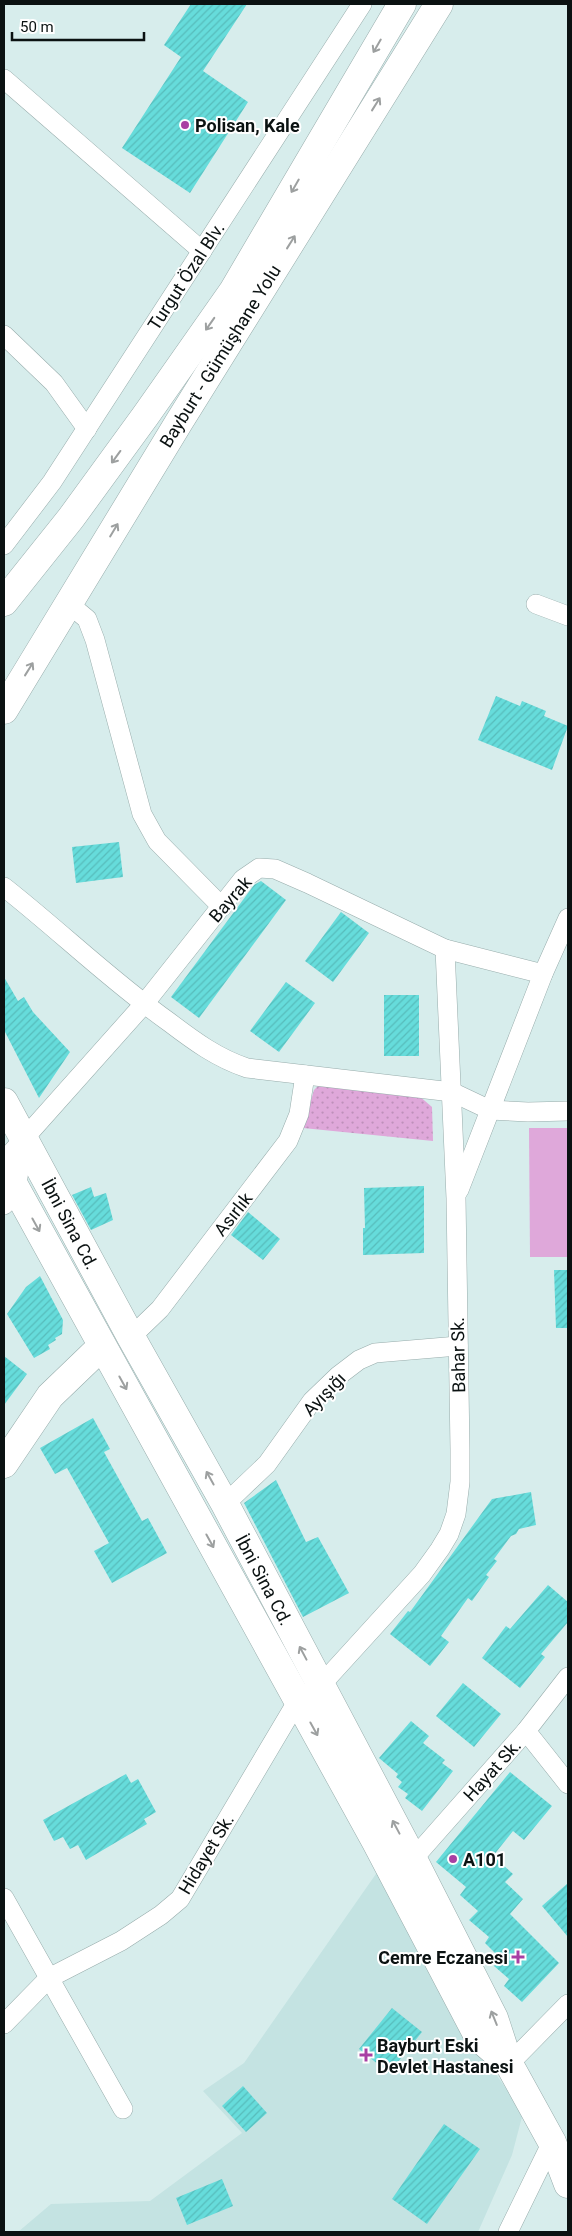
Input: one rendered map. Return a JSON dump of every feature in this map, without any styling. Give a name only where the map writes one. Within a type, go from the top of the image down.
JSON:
[{"type":"main road","name":"Bayburt - Gümüşhane Yolu","points":[[4,602],[77,510],[232,291],[402,4]]},
{"type":"main road","name":"Bayburt - Gümüşhane Yolu","points":[[4,710],[179,422],[439,4]]},
{"type":"main road","name":"İbni Sina Cd.","points":[[4,1102],[131,1337],[225,1504],[376,1842],[479,2038],[509,2064]]},
{"type":"main road","name":"İbni Sina Cd.","points":[[8,1187],[309,1693],[413,1859],[494,2018],[509,2064],[552,2142],[568,2184]]},
{"type":"main road","points":[[4,1464],[50,1396],[102,1346]]},
{"type":"street","name":"Turgut Özal Blv.","points":[[4,545],[52,482],[362,4]]},
{"type":"street","points":[[4,79],[202,251]]},
{"type":"street","points":[[4,335],[54,383],[87,429]]},
{"type":"street","points":[[70,604],[87,619],[95,640],[142,814],[157,841],[222,907]]},
{"type":"street","points":[[536,604],[568,616]]},
{"type":"street","name":"Bayrak","points":[[4,1161],[144,1004],[243,880],[259,868],[275,869],[307,882],[445,949],[543,974]]},
{"type":"street","points":[[4,887],[144,1004],[207,1050],[230,1062],[247,1068],[452,1092],[490,1110],[568,1112]]},
{"type":"street","points":[[456,1198],[543,974],[568,918]]},
{"type":"street","name":"Bahar Sk.","points":[[309,1693],[422,1574],[449,1534],[456,1514],[460,1482],[456,1198],[445,949]]},
{"type":"street","name":"Asırlık","points":[[131,1337],[160,1309],[288,1141],[299,1114],[305,1075]]},
{"type":"street","points":[[8,1187],[24,1139]]},
{"type":"street","name":"Ayışığı","points":[[225,1504],[267,1464],[312,1402],[338,1376],[359,1360],[375,1353],[458,1346]]},
{"type":"street","name":"Hayat Sk.","points":[[413,1859],[526,1731],[568,1677]]},
{"type":"street","name":"Hidayet Sk.","points":[[4,2024],[49,1978],[121,1941],[161,1915],[180,1899],[309,1693]]},
{"type":"street","points":[[526,1731],[568,1784]]},
{"type":"street","points":[[4,1898],[123,2109]]},
{"type":"street","points":[[509,2064],[568,2004]]},
{"type":"street","points":[[508,2232],[552,2142]]},
{"type":"shaded area","points":[[319,1085],[418,1095],[432,1107],[433,1141],[303,1128],[314,1090]]},
{"type":"shaded area","points":[[529,1128],[568,1128],[568,1257],[530,1257]]},
{"type":"shaded area","name":"Bayburt Eski Devlet Hastanesi","points":[[378,1871],[477,2047],[523,2113],[512,2155],[478,2232],[18,2232],[51,2204],[150,2201],[242,2133],[203,2091],[244,2063]]},
{"type":"building","name":"Polisan, Kale","points":[[191,4],[247,4],[203,71],[248,102],[190,193],[122,148],[181,57],[164,45]]},
{"type":"building","points":[[496,696],[520,706],[522,701],[546,711],[544,716],[568,726],[552,770],[478,740]]},
{"type":"building","points":[[119,842],[123,877],[76,883],[72,847]]},
{"type":"building","points":[[261,881],[286,900],[199,1018],[171,997],[254,885]]},
{"type":"building","points":[[341,912],[369,933],[333,982],[305,961]]},
{"type":"building","points":[[4,977],[18,1001],[24,997],[33,1012],[70,1052],[39,1098],[4,1030]]},
{"type":"building","points":[[286,982],[315,1003],[279,1052],[250,1031]]},
{"type":"building","points":[[384,995],[419,995],[419,1056],[384,1056]]},
{"type":"building","points":[[424,1186],[424,1253],[363,1255],[363,1228],[365,1228],[364,1188]]},
{"type":"building","points":[[91,1187],[94,1197],[106,1193],[113,1220],[91,1230],[72,1195]]},
{"type":"building","points":[[248,1212],[280,1239],[263,1260],[231,1235]]},
{"type":"building","points":[[554,1270],[568,1270],[568,1328],[556,1328]]},
{"type":"building","points":[[40,1276],[63,1320],[62,1334],[48,1345],[50,1349],[34,1358],[7,1314],[26,1287]]},
{"type":"building","points":[[4,1356],[27,1374],[4,1405]]},
{"type":"building","points":[[93,1418],[110,1449],[104,1452],[142,1521],[148,1518],[167,1553],[112,1583],[94,1551],[109,1543],[67,1468],[55,1474],[40,1448]]},
{"type":"building","points":[[276,1480],[306,1542],[318,1537],[349,1593],[303,1617],[244,1503]]},
{"type":"building","points":[[531,1492],[536,1525],[519,1529],[516,1534],[511,1536],[494,1559],[497,1561],[486,1575],[489,1577],[472,1601],[468,1598],[441,1636],[449,1642],[430,1666],[390,1634],[408,1611],[410,1612],[492,1499]]},
{"type":"building","points":[[548,1585],[568,1602],[568,1622],[541,1654],[545,1657],[520,1688],[482,1658],[506,1626],[510,1629]]},
{"type":"building","points":[[463,1683],[501,1714],[474,1747],[436,1716]]},
{"type":"building","points":[[411,1721],[429,1736],[423,1743],[445,1760],[442,1763],[453,1771],[422,1811],[405,1798],[408,1794],[398,1787],[402,1782],[396,1777],[398,1774],[379,1758]]},
{"type":"building","points":[[510,1772],[552,1806],[524,1840],[513,1831],[493,1856],[513,1874],[505,1882],[523,1899],[510,1914],[559,1963],[522,2002],[504,1986],[509,1979],[494,1966],[501,1959],[485,1943],[489,1937],[469,1920],[478,1911],[460,1895],[466,1887],[436,1862]]},
{"type":"building","points":[[126,1774],[131,1783],[138,1779],[156,1812],[144,1819],[147,1824],[86,1860],[78,1845],[70,1849],[63,1837],[54,1841],[43,1820]]},
{"type":"building","points":[[568,1883],[568,1937],[542,1906]]},
{"type":"building","points":[[392,2008],[422,2032],[389,2073],[359,2049]]},
{"type":"building","points":[[243,2086],[267,2113],[246,2132],[222,2106]]},
{"type":"building","points":[[444,2124],[480,2149],[427,2224],[392,2199]]},
{"type":"building","points":[[222,2179],[233,2206],[187,2225],[176,2198]]},
{"type":"place","name":"Polisan, Kale","points":[[185,125]]},
{"type":"place","name":"A101","points":[[453,1859]]},
{"type":"place","name":"Cemre Eczanesi","points":[[518,1957]]},
{"type":"place","name":"Bayburt Eski Devlet Hastanesi","points":[[366,2055]]}]
